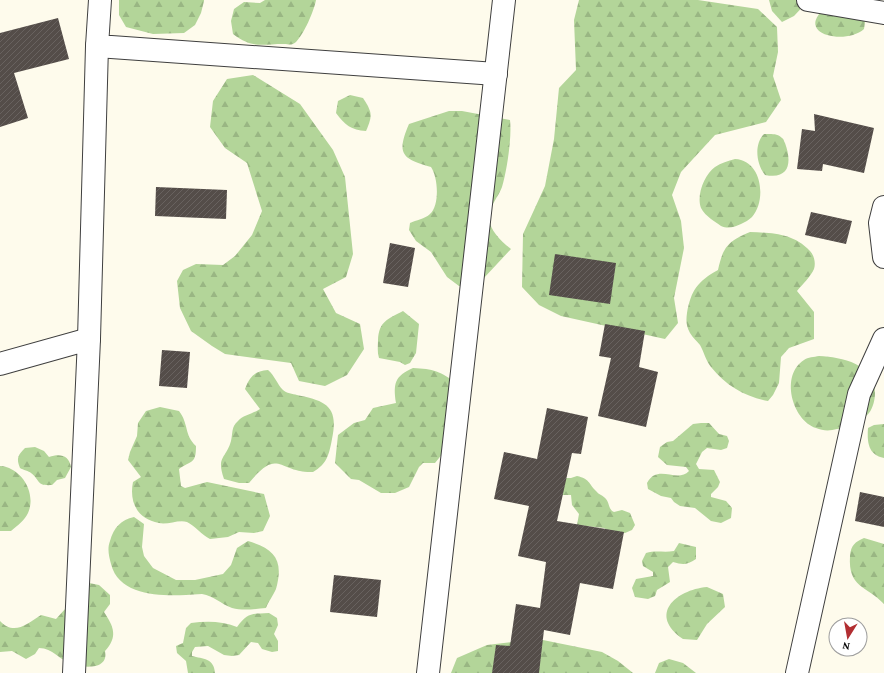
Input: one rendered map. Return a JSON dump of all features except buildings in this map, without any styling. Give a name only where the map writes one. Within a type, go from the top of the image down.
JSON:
[{"type":"street","points":[[74,673],[89,339],[97,46],[100,0]]},
{"type":"street","points":[[428,673],[504,0]]},
{"type":"street","points":[[808,0],[884,13]]},
{"type":"street","points":[[97,46],[496,74]]},
{"type":"street","points":[[884,207],[880,223],[884,257]]},
{"type":"street","points":[[0,364],[89,339]]},
{"type":"street","points":[[797,673],[859,394],[884,339]]},
{"type":"green space","points":[[119,0],[204,1],[201,13],[195,25],[184,33],[153,34],[126,27],[119,15]]},
{"type":"green space","points":[[265,0],[316,0],[311,16],[296,42],[290,44],[257,45],[246,42],[233,34],[231,21],[234,9],[244,2],[260,3]]},
{"type":"green space","points":[[579,0],[698,0],[758,9],[777,27],[778,52],[773,76],[781,100],[766,122],[715,135],[681,172],[672,195],[681,221],[684,248],[674,298],[678,323],[665,339],[561,316],[539,305],[522,287],[523,234],[545,186],[554,139],[559,88],[576,70],[574,20]]},
{"type":"green space","points":[[769,0],[809,0],[794,16],[782,22],[772,11]]},
{"type":"green space","points":[[821,12],[861,17],[865,22],[864,29],[856,34],[837,37],[820,32],[816,27],[816,20]]},
{"type":"green space","points":[[253,75],[300,104],[333,150],[345,177],[353,254],[346,277],[323,289],[336,313],[360,324],[364,349],[347,375],[325,386],[299,381],[291,363],[225,354],[191,331],[180,308],[177,281],[183,270],[196,264],[223,265],[235,256],[252,235],[262,211],[247,163],[225,148],[210,127],[213,101],[227,79]]},
{"type":"green space","points":[[350,95],[363,98],[370,110],[370,121],[366,131],[352,128],[342,121],[336,113],[338,101]]},
{"type":"green space","points":[[449,111],[462,111],[510,120],[510,144],[506,172],[501,191],[490,210],[489,218],[491,227],[500,239],[511,249],[483,279],[471,286],[459,286],[447,277],[431,252],[416,241],[409,230],[410,223],[426,217],[433,210],[437,198],[437,191],[435,177],[431,167],[414,161],[404,154],[403,142],[405,134],[409,124]]},
{"type":"green space","points":[[764,134],[778,135],[783,138],[785,143],[788,163],[787,168],[780,175],[765,175],[758,160],[757,154],[759,143]]},
{"type":"green space","points":[[735,159],[744,161],[751,166],[756,173],[760,191],[759,201],[757,210],[750,219],[736,226],[726,227],[721,226],[704,212],[701,208],[700,197],[702,185],[711,170],[720,164]]},
{"type":"green space","points":[[750,232],[790,237],[810,251],[815,262],[813,272],[797,291],[814,312],[814,339],[789,348],[781,357],[779,383],[768,401],[752,397],[737,390],[723,380],[709,365],[700,345],[690,333],[687,323],[689,305],[696,287],[705,278],[718,270],[722,256],[728,246],[736,238]]},
{"type":"green space","points":[[403,311],[419,324],[416,353],[410,363],[405,365],[400,362],[379,358],[378,351],[378,340],[382,325],[385,321]]},
{"type":"green space","points":[[819,356],[847,360],[856,364],[869,375],[874,383],[875,398],[873,406],[866,416],[850,426],[829,430],[816,428],[801,416],[795,407],[792,397],[792,376],[797,367],[804,360]]},
{"type":"green space","points":[[413,368],[426,369],[436,372],[446,376],[457,384],[443,453],[435,463],[423,463],[419,467],[409,487],[395,493],[381,493],[359,480],[351,479],[335,463],[338,435],[354,423],[365,420],[373,408],[396,403],[395,385],[402,374]]},
{"type":"green space","points":[[268,370],[284,391],[323,403],[332,412],[334,428],[327,458],[318,469],[313,472],[301,471],[279,464],[273,464],[267,466],[259,472],[249,483],[239,483],[224,479],[221,462],[229,447],[234,426],[243,417],[260,409],[245,389],[251,378],[256,373]]},
{"type":"green space","points":[[160,407],[179,411],[184,420],[188,434],[196,446],[194,459],[179,469],[181,486],[185,488],[207,482],[264,494],[270,516],[263,531],[254,533],[239,532],[228,537],[210,539],[187,522],[181,521],[159,523],[151,521],[140,514],[134,503],[132,489],[133,482],[141,477],[128,460],[137,436],[138,423],[146,411]]},
{"type":"green space","points":[[709,423],[719,434],[727,436],[729,441],[727,448],[721,450],[707,448],[702,452],[696,464],[699,469],[714,470],[720,482],[718,487],[711,494],[711,497],[726,501],[732,508],[731,518],[721,523],[711,521],[695,508],[680,506],[671,498],[661,496],[648,489],[647,483],[651,477],[662,474],[679,476],[689,471],[686,467],[667,465],[658,457],[660,447],[667,442],[673,441],[693,424]]},
{"type":"green space","points":[[884,424],[884,458],[872,451],[868,443],[868,428],[874,425]]},
{"type":"green space","points":[[35,447],[44,451],[49,457],[60,455],[68,460],[71,467],[65,478],[57,480],[52,485],[43,485],[30,472],[20,468],[18,457],[25,448]]},
{"type":"green space","points":[[0,466],[8,467],[14,471],[25,482],[29,490],[30,505],[27,516],[11,531],[0,531]]},
{"type":"green space","points":[[577,476],[587,480],[597,492],[605,498],[612,511],[622,510],[630,513],[635,525],[632,530],[625,533],[612,533],[604,528],[577,525],[579,514],[572,505],[571,495],[561,495],[565,478]]},
{"type":"green space","points":[[134,517],[144,524],[142,547],[144,556],[153,568],[176,580],[195,580],[223,574],[231,565],[237,548],[248,541],[271,552],[278,563],[279,570],[276,589],[266,608],[249,610],[236,609],[210,596],[202,594],[153,594],[131,588],[122,582],[115,575],[111,564],[109,544],[116,528],[125,520]]},
{"type":"green space","points":[[864,538],[884,544],[884,604],[860,585],[852,574],[850,566],[851,549],[856,543]]},
{"type":"green space","points":[[679,543],[696,547],[696,559],[685,564],[673,562],[668,567],[670,582],[657,590],[655,596],[648,599],[635,597],[632,588],[636,579],[653,576],[653,572],[643,566],[642,561],[646,553],[674,551]]},
{"type":"green space","points":[[89,583],[99,585],[110,595],[110,604],[104,612],[112,627],[113,636],[112,641],[105,651],[103,662],[99,665],[89,667],[72,664],[48,650],[39,648],[35,654],[26,659],[12,651],[0,652],[0,621],[10,628],[15,628],[26,625],[41,615],[56,619],[66,608],[75,588]]},
{"type":"green space","points":[[707,587],[723,594],[725,607],[707,624],[697,640],[683,639],[673,630],[667,621],[667,613],[670,605],[676,598],[685,593],[695,589]]},
{"type":"green space","points":[[269,613],[277,618],[278,625],[274,634],[278,641],[278,651],[272,652],[262,649],[258,643],[251,642],[239,655],[232,656],[224,655],[208,646],[195,647],[192,652],[192,656],[207,660],[213,664],[215,673],[188,673],[186,661],[177,653],[176,646],[183,643],[186,628],[191,623],[214,622],[237,627],[247,616]]},
{"type":"green space","points":[[538,639],[602,652],[618,661],[633,673],[451,673],[457,658],[487,645]]},
{"type":"green space","points":[[669,659],[683,663],[696,673],[655,673],[659,663]]}]
